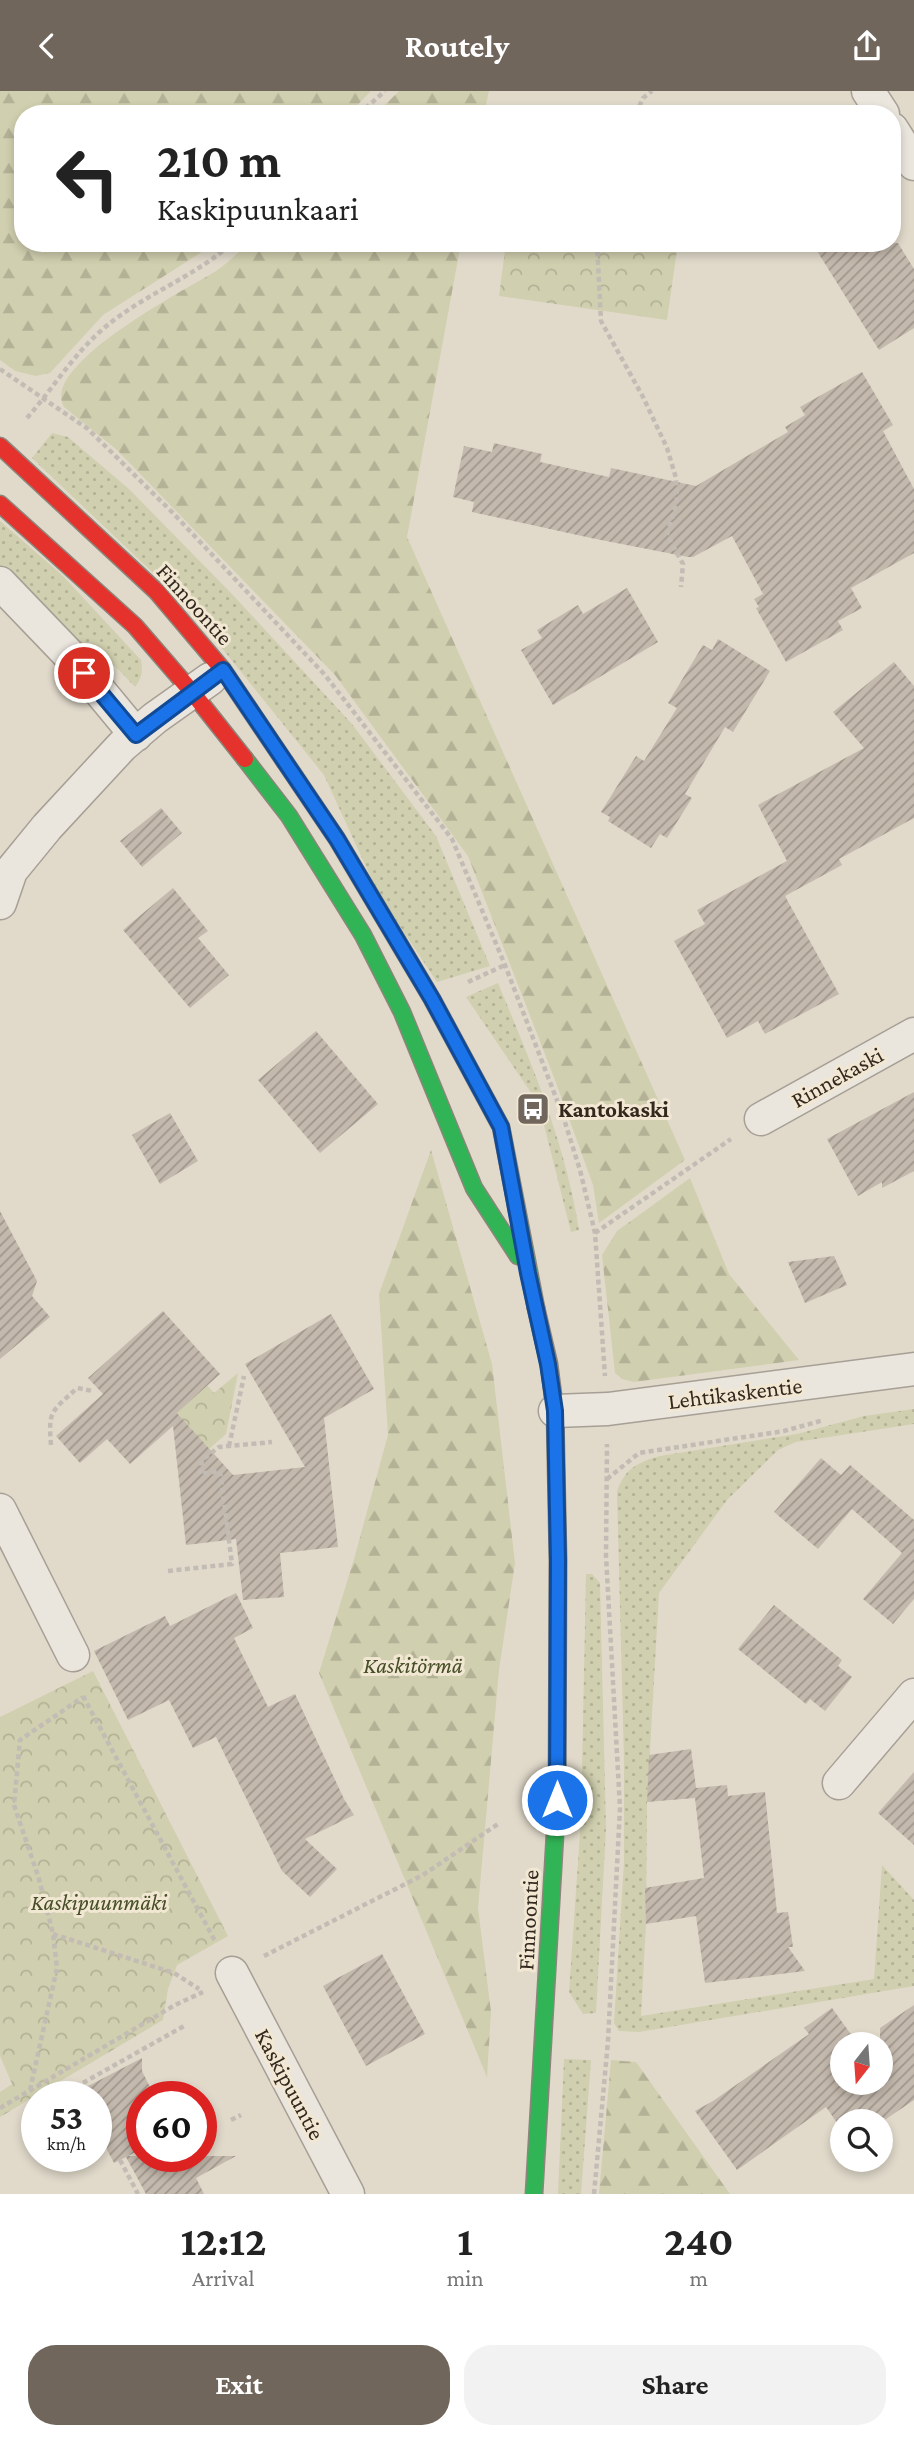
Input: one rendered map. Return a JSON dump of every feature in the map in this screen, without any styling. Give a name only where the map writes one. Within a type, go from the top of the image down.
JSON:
[{"type":"main road","name":"Finnoontie","points":[[0,446],[157,592],[223,670],[337,839],[432,999],[501,1127],[555,1411],[558,1560],[557,1800],[534,2194]]},
{"type":"main road","name":"Finnoontie","points":[[0,504],[135,626],[192,692],[289,816],[363,935],[402,1012],[474,1188],[528,1273]]},
{"type":"street","points":[[868,91],[880,105]]},
{"type":"street","points":[[901,135],[914,164]]},
{"type":"street","points":[[0,583],[74,660],[136,735]]},
{"type":"street","points":[[0,903],[11,871],[47,827],[136,735],[223,670]]},
{"type":"street","name":"Rinnekaski","points":[[761,1119],[914,1034]]},
{"type":"street","name":"Lehtikaskentie","points":[[555,1411],[608,1409],[914,1369]]},
{"type":"street","points":[[0,1510],[73,1655]]},
{"type":"street","points":[[839,1783],[914,1695]]},
{"type":"street","name":"Kaskipuuntie","points":[[232,1973],[348,2194]]},
{"type":"path","points":[[369,105],[385,91]]},
{"type":"path","points":[[640,105],[643,98],[652,91]]},
{"type":"path","points":[[0,369],[44,398],[72,360],[109,323],[218,252]]},
{"type":"path","points":[[597,252],[601,321],[653,417],[667,448],[676,478],[677,501],[667,535],[683,564],[681,587]]},
{"type":"path","points":[[596,1233],[761,1119]]},
{"type":"path","points":[[229,1446],[244,1376]]},
{"type":"path","points":[[51,1445],[49,1420],[53,1410],[77,1388],[93,1391]]},
{"type":"path","points":[[607,1479],[639,1453],[784,1431],[832,1418]]},
{"type":"path","points":[[168,1570],[232,1564],[220,1471],[200,1474],[202,1460],[219,1447],[272,1442]]},
{"type":"path","points":[[73,1655],[83,1697],[232,1973]]},
{"type":"path","points":[[32,2081],[57,1968],[53,1934],[39,1879],[14,1805],[20,1740],[83,1697]]},
{"type":"path","points":[[47,2081],[232,1973],[423,1875],[498,1824]]},
{"type":"path","points":[[53,1934],[174,1973],[203,1992]]},
{"type":"path","points":[[86,2081],[184,2026]]},
{"type":"path","points":[[0,2108],[21,2096]]},
{"type":"path","points":[[231,2120],[241,2115]]},
{"type":"path","points":[[120,2160],[138,2194]]},
{"type":"green space","points":[[0,91],[371,91],[358,105],[14,105],[14,252],[202,252],[103,315],[50,373],[36,376],[15,371],[0,360]]},
{"type":"green space","points":[[399,91],[489,91],[486,105],[385,105]]},
{"type":"green space","points":[[239,252],[459,252],[407,537],[685,1160],[599,1223],[593,1185],[468,856],[335,675],[117,450],[64,407],[62,390],[73,371],[93,350],[149,311],[225,265]]},
{"type":"green space","points":[[505,252],[677,252],[667,320],[499,296]]},
{"type":"green space","points":[[52,433],[68,437],[129,489],[232,594],[352,724],[436,836],[490,966],[437,982],[378,893],[324,775],[189,607],[32,458]]},
{"type":"green space","points":[[0,521],[62,575],[141,660],[141,674],[135,687],[115,666],[91,668],[0,570]]},
{"type":"green space","points":[[498,983],[535,1074],[556,1135],[579,1230],[571,1232],[543,1121],[532,1094],[466,997]]},
{"type":"green space","name":"Kaskitörmä","points":[[431,1150],[492,1364],[515,1563],[499,1670],[478,1908],[491,2012],[487,2077],[319,1673],[388,1435],[379,1294]]},
{"type":"green space","points":[[690,1178],[729,1274],[799,1360],[634,1382],[622,1379],[615,1373],[602,1255],[617,1231]]},
{"type":"green space","points":[[238,1373],[226,1434],[209,1449],[177,1413],[207,1385],[214,1393]]},
{"type":"green space","points":[[914,1409],[914,1424],[796,1442],[778,1450],[727,1500],[659,1593],[647,1802],[646,1924],[641,2016],[874,1979],[882,1865],[914,1900],[914,1986],[639,2032],[619,2031],[614,2023],[624,1862],[617,1492],[620,1484],[633,1468],[660,1456],[797,1434],[864,1416]]},
{"type":"green space","points":[[586,1574],[592,1574],[600,1583],[606,1828],[596,2013],[583,2014],[569,1992],[581,1819]]},
{"type":"green space","name":"Kaskipuunmäki","points":[[93,1671],[228,1936],[177,1965],[168,1989],[163,2020],[60,2081],[21,2081],[21,2105],[0,2117],[0,2092],[12,2084],[0,2056],[0,1717]]},
{"type":"green space","points":[[564,2059],[591,2060],[581,2194],[558,2194]]},
{"type":"green space","points":[[611,2060],[636,2062],[730,2194],[599,2194]]},
{"type":"building","points":[[901,248],[914,269],[914,328],[879,350],[818,252],[901,252]]},
{"type":"building","points":[[862,372],[893,425],[883,431],[914,489],[914,553],[851,588],[862,608],[838,621],[843,630],[786,662],[756,608],[759,607],[754,599],[763,594],[732,536],[693,557],[688,557],[472,512],[474,502],[453,497],[464,446],[492,452],[494,443],[542,454],[540,462],[609,477],[611,468],[696,486],[788,432],[785,427],[805,415],[800,407]]},
{"type":"building","points":[[627,588],[658,642],[553,705],[521,650],[542,638],[537,630],[578,605],[583,614]]},
{"type":"building","points":[[718,639],[770,671],[733,732],[725,727],[685,794],[692,798],[667,838],[660,834],[651,848],[608,821],[610,817],[601,812],[636,756],[644,761],[677,708],[668,703],[703,645],[712,650]]},
{"type":"building","points":[[894,662],[914,686],[914,818],[839,859],[842,865],[785,896],[839,994],[765,1034],[758,1021],[727,1038],[674,941],[705,924],[697,910],[787,861],[758,805],[864,748],[833,712]]},
{"type":"building","points":[[161,808],[182,833],[142,867],[120,841]]},
{"type":"building","points":[[173,888],[208,931],[198,938],[229,975],[190,1008],[123,930]]},
{"type":"building","points":[[316,1031],[378,1104],[320,1153],[258,1080]]},
{"type":"building","points":[[914,1092],[914,1171],[882,1188],[882,1182],[858,1196],[827,1139]]},
{"type":"building","points":[[170,1113],[198,1161],[160,1184],[132,1135]]},
{"type":"building","points":[[0,1211],[37,1281],[32,1296],[50,1317],[0,1359]]},
{"type":"building","points":[[834,1256],[847,1285],[805,1303],[788,1262]]},
{"type":"building","points":[[163,1311],[220,1374],[177,1413],[233,1475],[305,1467],[245,1364],[331,1314],[374,1389],[324,1418],[338,1547],[280,1553],[284,1597],[243,1600],[236,1539],[186,1545],[173,1426],[130,1464],[107,1439],[80,1463],[56,1436],[103,1394],[88,1378]]},
{"type":"building","points":[[821,1458],[841,1475],[850,1465],[914,1520],[914,1599],[893,1624],[863,1599],[902,1553],[852,1509],[818,1549],[774,1512]]},
{"type":"building","points":[[236,1593],[253,1628],[234,1638],[268,1707],[295,1694],[354,1815],[305,1839],[337,1869],[310,1897],[282,1871],[216,1737],[193,1748],[169,1700],[128,1720],[94,1651],[165,1616],[170,1626]]},
{"type":"building","points":[[774,1605],[842,1660],[838,1666],[852,1677],[825,1711],[810,1699],[806,1704],[738,1649]]},
{"type":"building","points":[[691,1749],[696,1788],[727,1785],[728,1796],[765,1792],[777,1913],[788,1912],[793,1947],[788,1947],[805,1971],[705,1983],[696,1916],[646,1924],[645,1888],[704,1878],[695,1798],[647,1802],[649,1755]]},
{"type":"building","points":[[914,1772],[914,1845],[878,1813]]},
{"type":"building","points":[[382,1954],[425,2034],[366,2066],[323,1986]]},
{"type":"building","points":[[914,2005],[914,2100],[893,2114],[893,2109],[830,2109],[830,2113],[826,2107],[737,2170],[695,2111],[809,2034],[804,2028],[832,2008],[849,2032],[830,2032],[830,2095],[893,2095],[893,2032],[880,2032],[880,2028]]},
{"type":"building","points":[[142,2058],[142,2071],[147,2081],[126,2081],[126,2157],[114,2163],[112,2081],[98,2081]]},
{"type":"building","points":[[217,2156],[236,2156],[217,2166]]},
{"type":"building","points":[[134,2172],[207,2172],[196,2178],[204,2194],[146,2194]]},
{"type":"traffic: fast","points":[[245,759],[289,816],[363,935],[402,1012],[474,1188],[518,1256]]},
{"type":"traffic: fast","points":[[285,762],[337,839],[432,999],[501,1127],[536,1308]]},
{"type":"traffic: fast","points":[[534,2194],[557,1800]]},
{"type":"traffic: slow","points":[[536,1308],[549,1364],[555,1411],[558,1560],[557,1800]]},
{"type":"traffic: jam","points":[[0,446],[157,592],[223,670],[285,762]]},
{"type":"traffic: jam","points":[[0,504],[135,626],[245,759]]},
{"type":"place","name":"Kantokaski","points":[[533,1109]]},
{"type":"route","points":[[84,673],[136,735],[155,718],[223,670],[337,839],[432,999],[501,1127],[555,1411],[558,1560],[557,1800]]}]
